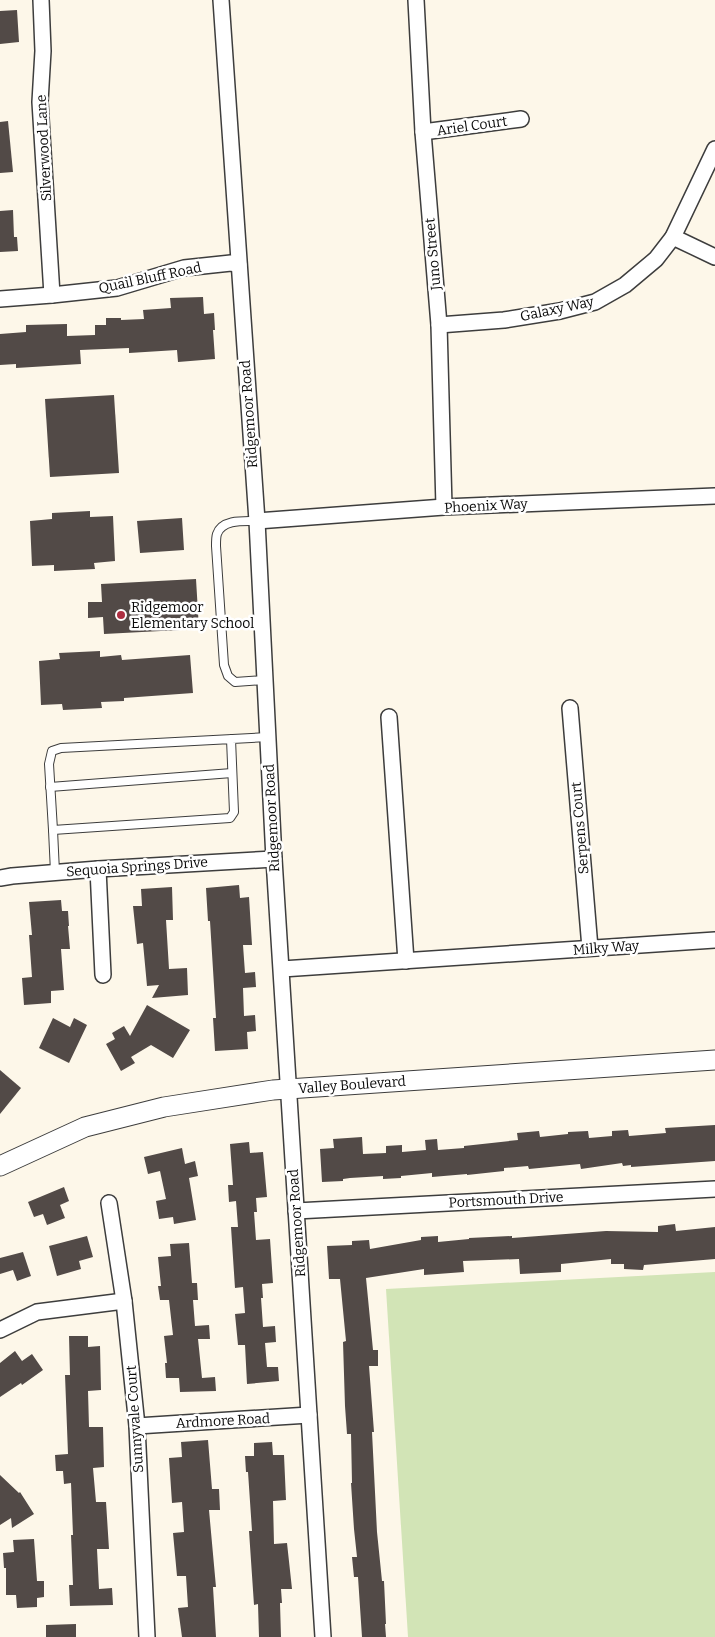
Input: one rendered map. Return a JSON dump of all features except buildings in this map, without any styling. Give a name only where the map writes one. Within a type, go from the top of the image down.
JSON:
[{"type":"street","name":"Silverwood Lane","points":[[41,0],[43,51],[40,102],[52,296]]},
{"type":"street","name":"Ridgemoor Road","points":[[221,0],[257,521],[274,859],[323,1637]]},
{"type":"street","name":"Juno Street","points":[[416,0],[423,132],[439,325],[444,507]]},
{"type":"street","name":"Ariel Court","points":[[423,132],[521,119]]},
{"type":"street","name":"Galaxy Way","points":[[439,325],[504,320],[560,311],[595,302],[625,285],[656,259],[673,237],[715,148]]},
{"type":"street","points":[[673,237],[715,257]]},
{"type":"street","name":"Quail Bluff Road","points":[[0,298],[52,296],[117,288],[184,268],[239,265]]},
{"type":"street","name":"Phoenix Way","points":[[257,521],[444,507],[715,496]]},
{"type":"street","name":"Serpens Court","points":[[570,708],[590,948]]},
{"type":"street","points":[[389,717],[406,961]]},
{"type":"street","name":"Sequoia Springs Drive","points":[[0,878],[98,869],[274,859]]},
{"type":"street","points":[[98,869],[104,975]]},
{"type":"street","name":"Milky Way","points":[[282,969],[715,940]]},
{"type":"street","name":"Valley Boulevard","points":[[0,1166],[85,1127],[164,1107],[231,1095],[288,1089],[715,1060]]},
{"type":"street","name":"Portsmouth Drive","points":[[296,1211],[715,1189]]},
{"type":"street","name":"Sunnyvale Court","points":[[110,1203],[124,1301],[137,1426],[147,1637]]},
{"type":"street","points":[[0,1330],[37,1312],[124,1301]]},
{"type":"street","name":"Ardmore Road","points":[[137,1426],[309,1415]]},
{"type":"lane","points":[[257,521],[240,521],[226,524],[217,533],[216,546],[224,665],[228,676],[234,682],[265,680]]},
{"type":"lane","points":[[55,872],[49,764],[52,751],[61,748],[268,736]]},
{"type":"lane","points":[[53,830],[230,818],[234,812],[231,739]]},
{"type":"lane","points":[[50,787],[232,773]]},
{"type":"green space","points":[[715,1272],[715,1637],[408,1637],[386,1289]]},
{"type":"place","name":"Ridgemoor Elementary School","points":[[121,615]]}]
